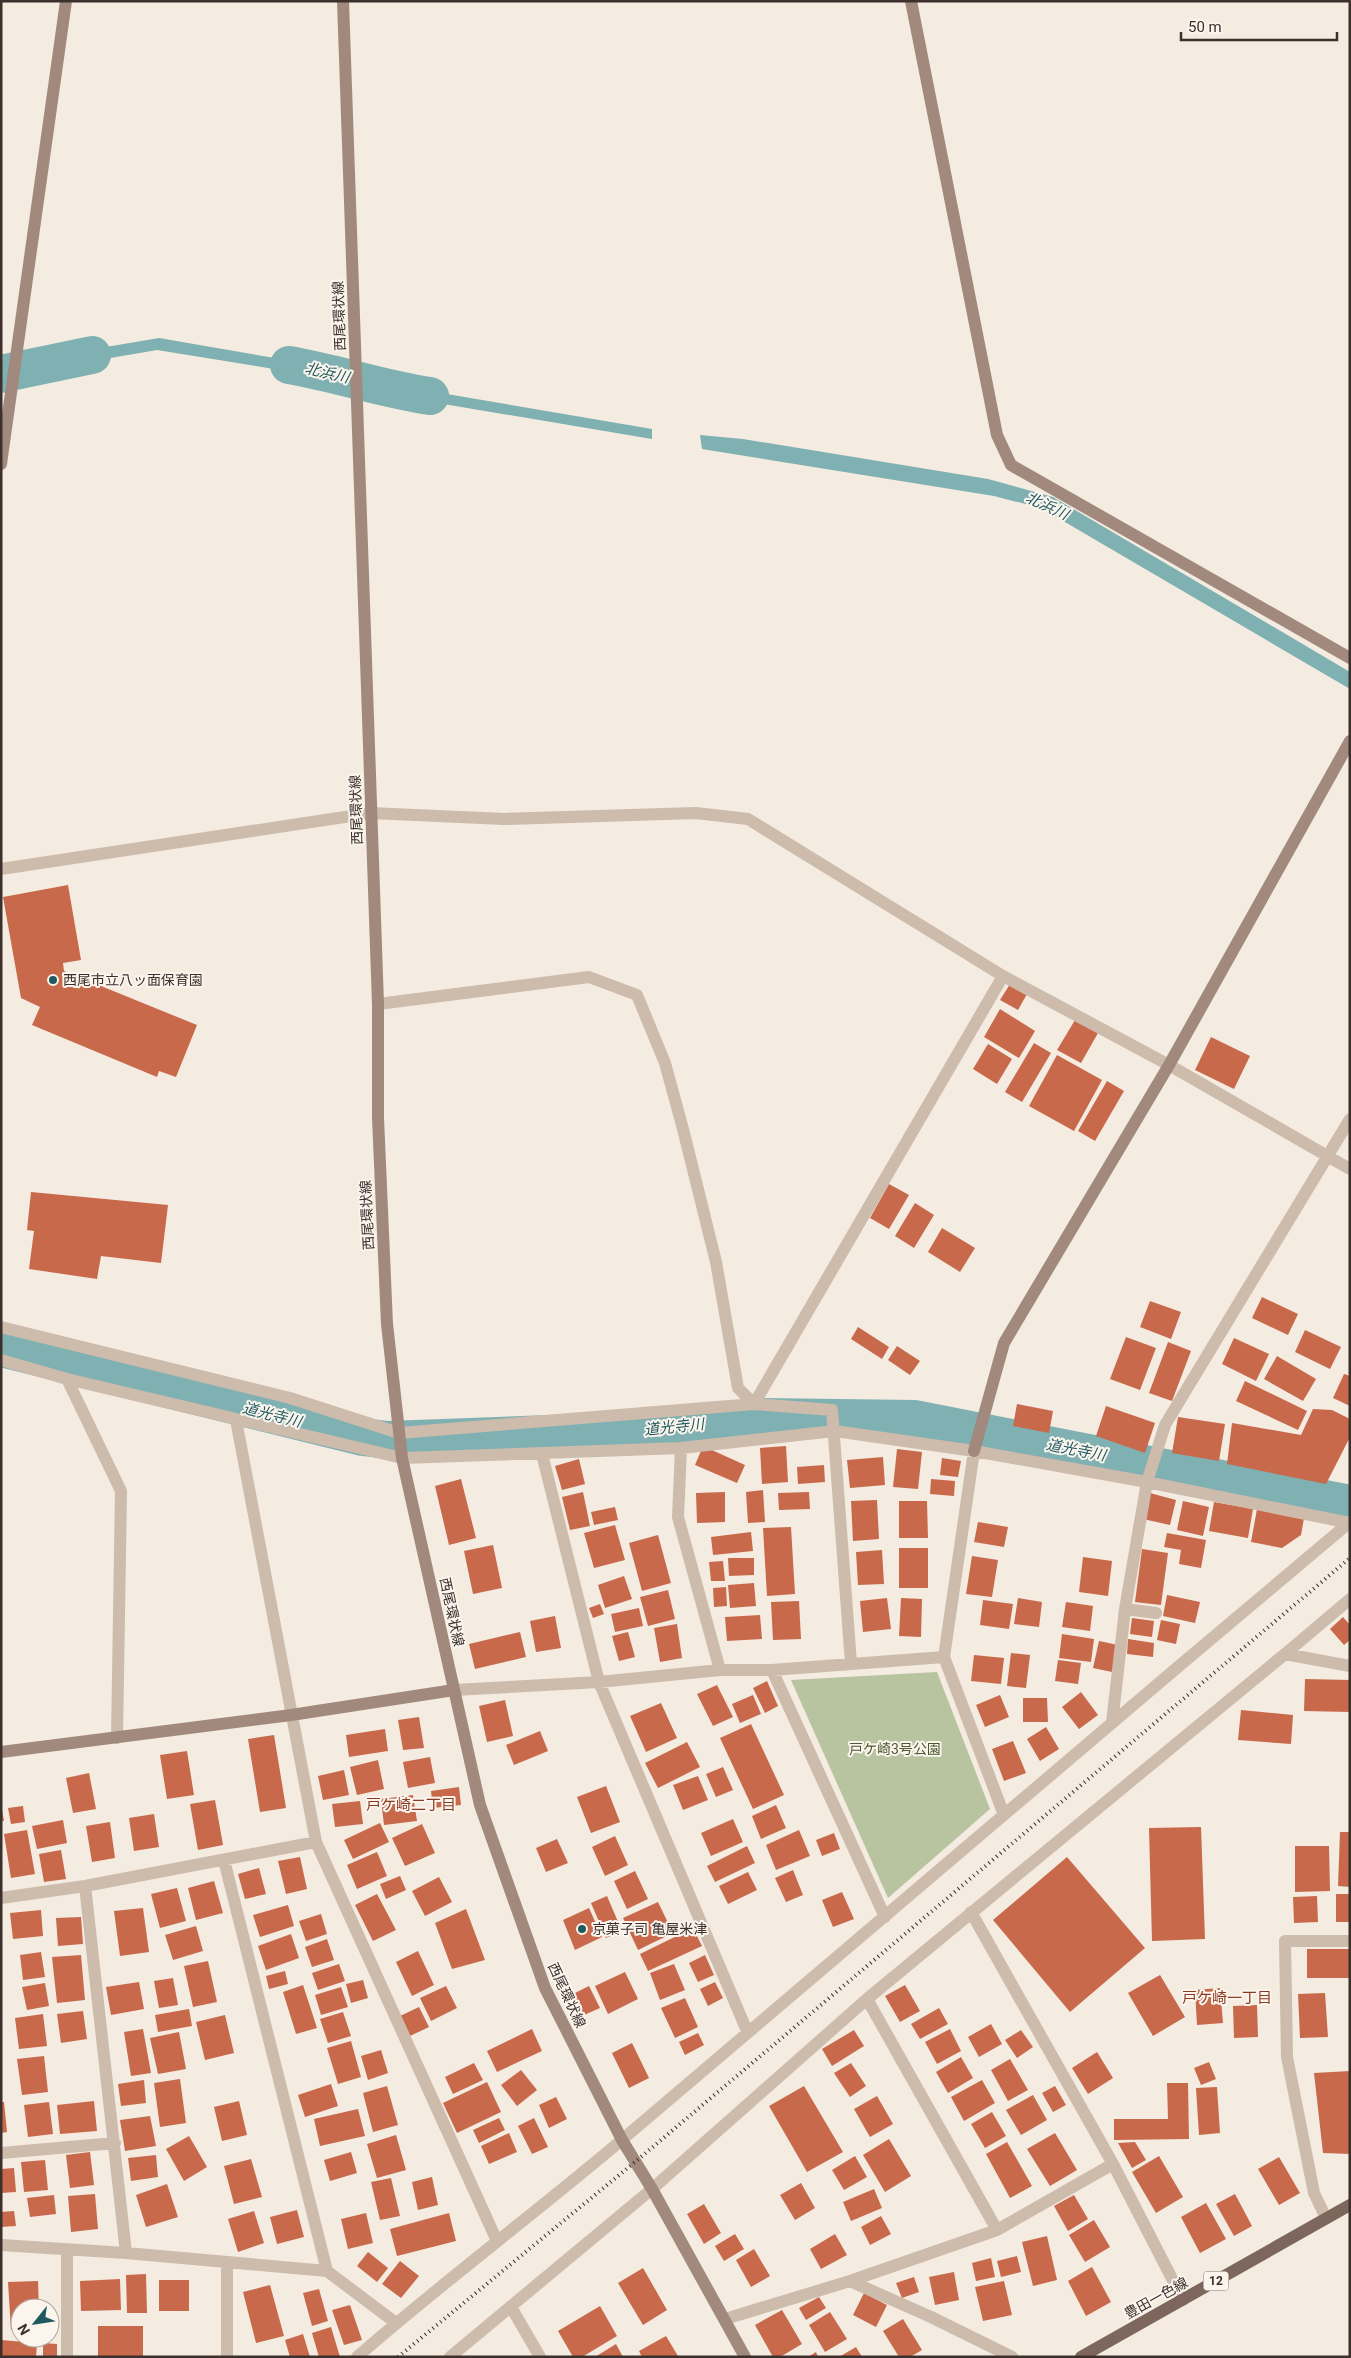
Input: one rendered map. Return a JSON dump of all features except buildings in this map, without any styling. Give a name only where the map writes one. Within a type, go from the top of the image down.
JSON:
[{"type":"main road","name":"豊田一色線","points":[[1081,2357],[1350,2205]]},
{"type":"street","points":[[1,464],[8,386],[15,360],[66,1]]},
{"type":"street","name":"西尾環状線","points":[[342,1],[378,1004],[378,1118],[386,1314],[402,1458],[480,1805],[545,1988],[622,2140],[652,2189],[745,2357]]},
{"type":"street","points":[[911,1],[997,435],[1010,465],[1350,658]]},
{"type":"street","points":[[1004,1815],[944,1657],[974,1451],[1004,1343],[1169,1065],[1350,741]]},
{"type":"street","points":[[1,869],[371,812],[504,819],[696,813],[748,819],[1003,976],[1169,1065],[1350,1169]]},
{"type":"street","points":[[754,1404],[1003,976]]},
{"type":"street","points":[[378,1004],[589,977],[637,995],[665,1062],[683,1129],[716,1262],[738,1388],[754,1404]]},
{"type":"street","points":[[1112,1723],[1125,1609],[1147,1481],[1165,1425],[1350,1119]]},
{"type":"street","points":[[1,1327],[290,1398],[399,1434],[754,1404],[832,1410],[851,1663]]},
{"type":"street","points":[[1,1360],[67,1379],[402,1458],[681,1448],[835,1430],[974,1451],[1147,1481],[1349,1522]]},
{"type":"street","points":[[67,1379],[121,1491],[117,1738]]},
{"type":"street","points":[[236,1420],[316,1842],[497,2241]]},
{"type":"street","points":[[681,1448],[678,1517],[720,1670]]},
{"type":"street","points":[[542,1454],[599,1682],[747,2031]]},
{"type":"street","points":[[357,2357],[396,2323],[622,2140],[747,2031],[885,1917],[1349,1522]]},
{"type":"street","points":[[450,2357],[652,2189],[867,1999],[1350,1599]]},
{"type":"street","points":[[1125,1609],[1156,1613]]},
{"type":"street","points":[[1285,1654],[1350,1666]]},
{"type":"street","points":[[1,1752],[291,1715],[454,1690],[599,1682],[720,1670],[772,1670],[944,1657]]},
{"type":"street","points":[[772,1670],[885,1917]]},
{"type":"street","points":[[1,1898],[85,1886],[316,1842]]},
{"type":"street","points":[[224,1860],[327,2271]]},
{"type":"street","points":[[85,1886],[126,2253]]},
{"type":"street","points":[[971,1912],[1113,2164],[1183,2300]]},
{"type":"street","points":[[1326,2218],[1314,2193],[1287,2057],[1285,1941],[1350,1941]]},
{"type":"street","points":[[867,1999],[997,2230]]},
{"type":"street","points":[[1,2153],[114,2142]]},
{"type":"street","points":[[725,2319],[850,2281],[997,2230],[1113,2164]]},
{"type":"street","points":[[1,2244],[327,2271],[396,2323]]},
{"type":"street","points":[[67,2250],[67,2357]]},
{"type":"street","points":[[226,2357],[227,2262]]},
{"type":"street","points":[[850,2281],[1012,2357]]},
{"type":"street","points":[[512,2307],[540,2357]]},
{"type":"green space","name":"戸ケ崎3号公園","points":[[937,1672],[990,1809],[888,1898],[791,1680]]},
{"type":"water","name":"北浜川","points":[[159,338],[321,366],[338,363],[340,390],[324,377],[157,350],[41,370],[41,358]]},
{"type":"water","name":"北浜川","points":[[381,376],[394,385],[652,429],[652,439],[396,396],[381,398]]},
{"type":"water","name":"北浜川","points":[[700,435],[743,439],[988,479],[1053,497],[1350,672],[1350,689],[1041,508],[994,496],[702,449]]},
{"type":"waterway","name":"北浜川","points":[[1,374],[92,355]]},
{"type":"waterway","name":"北浜川","points":[[289,365],[430,396]]},
{"type":"waterway","name":"道光寺川","points":[[1,1348],[363,1437],[388,1440],[658,1430],[757,1417],[914,1419],[1350,1504]]},
{"type":"railway","points":[[398,2357],[635,2162],[1350,1558]]},
{"type":"place","name":"西尾市立八ッ面保育園","points":[[53,980]]},
{"type":"place","name":"京菓子司 亀屋米津","points":[[582,1929]]},
{"type":"district","name":"戸ケ崎二丁目","points":[[411,1805]]},
{"type":"district","name":"戸ケ崎一丁目","points":[[1227,1998]]}]
